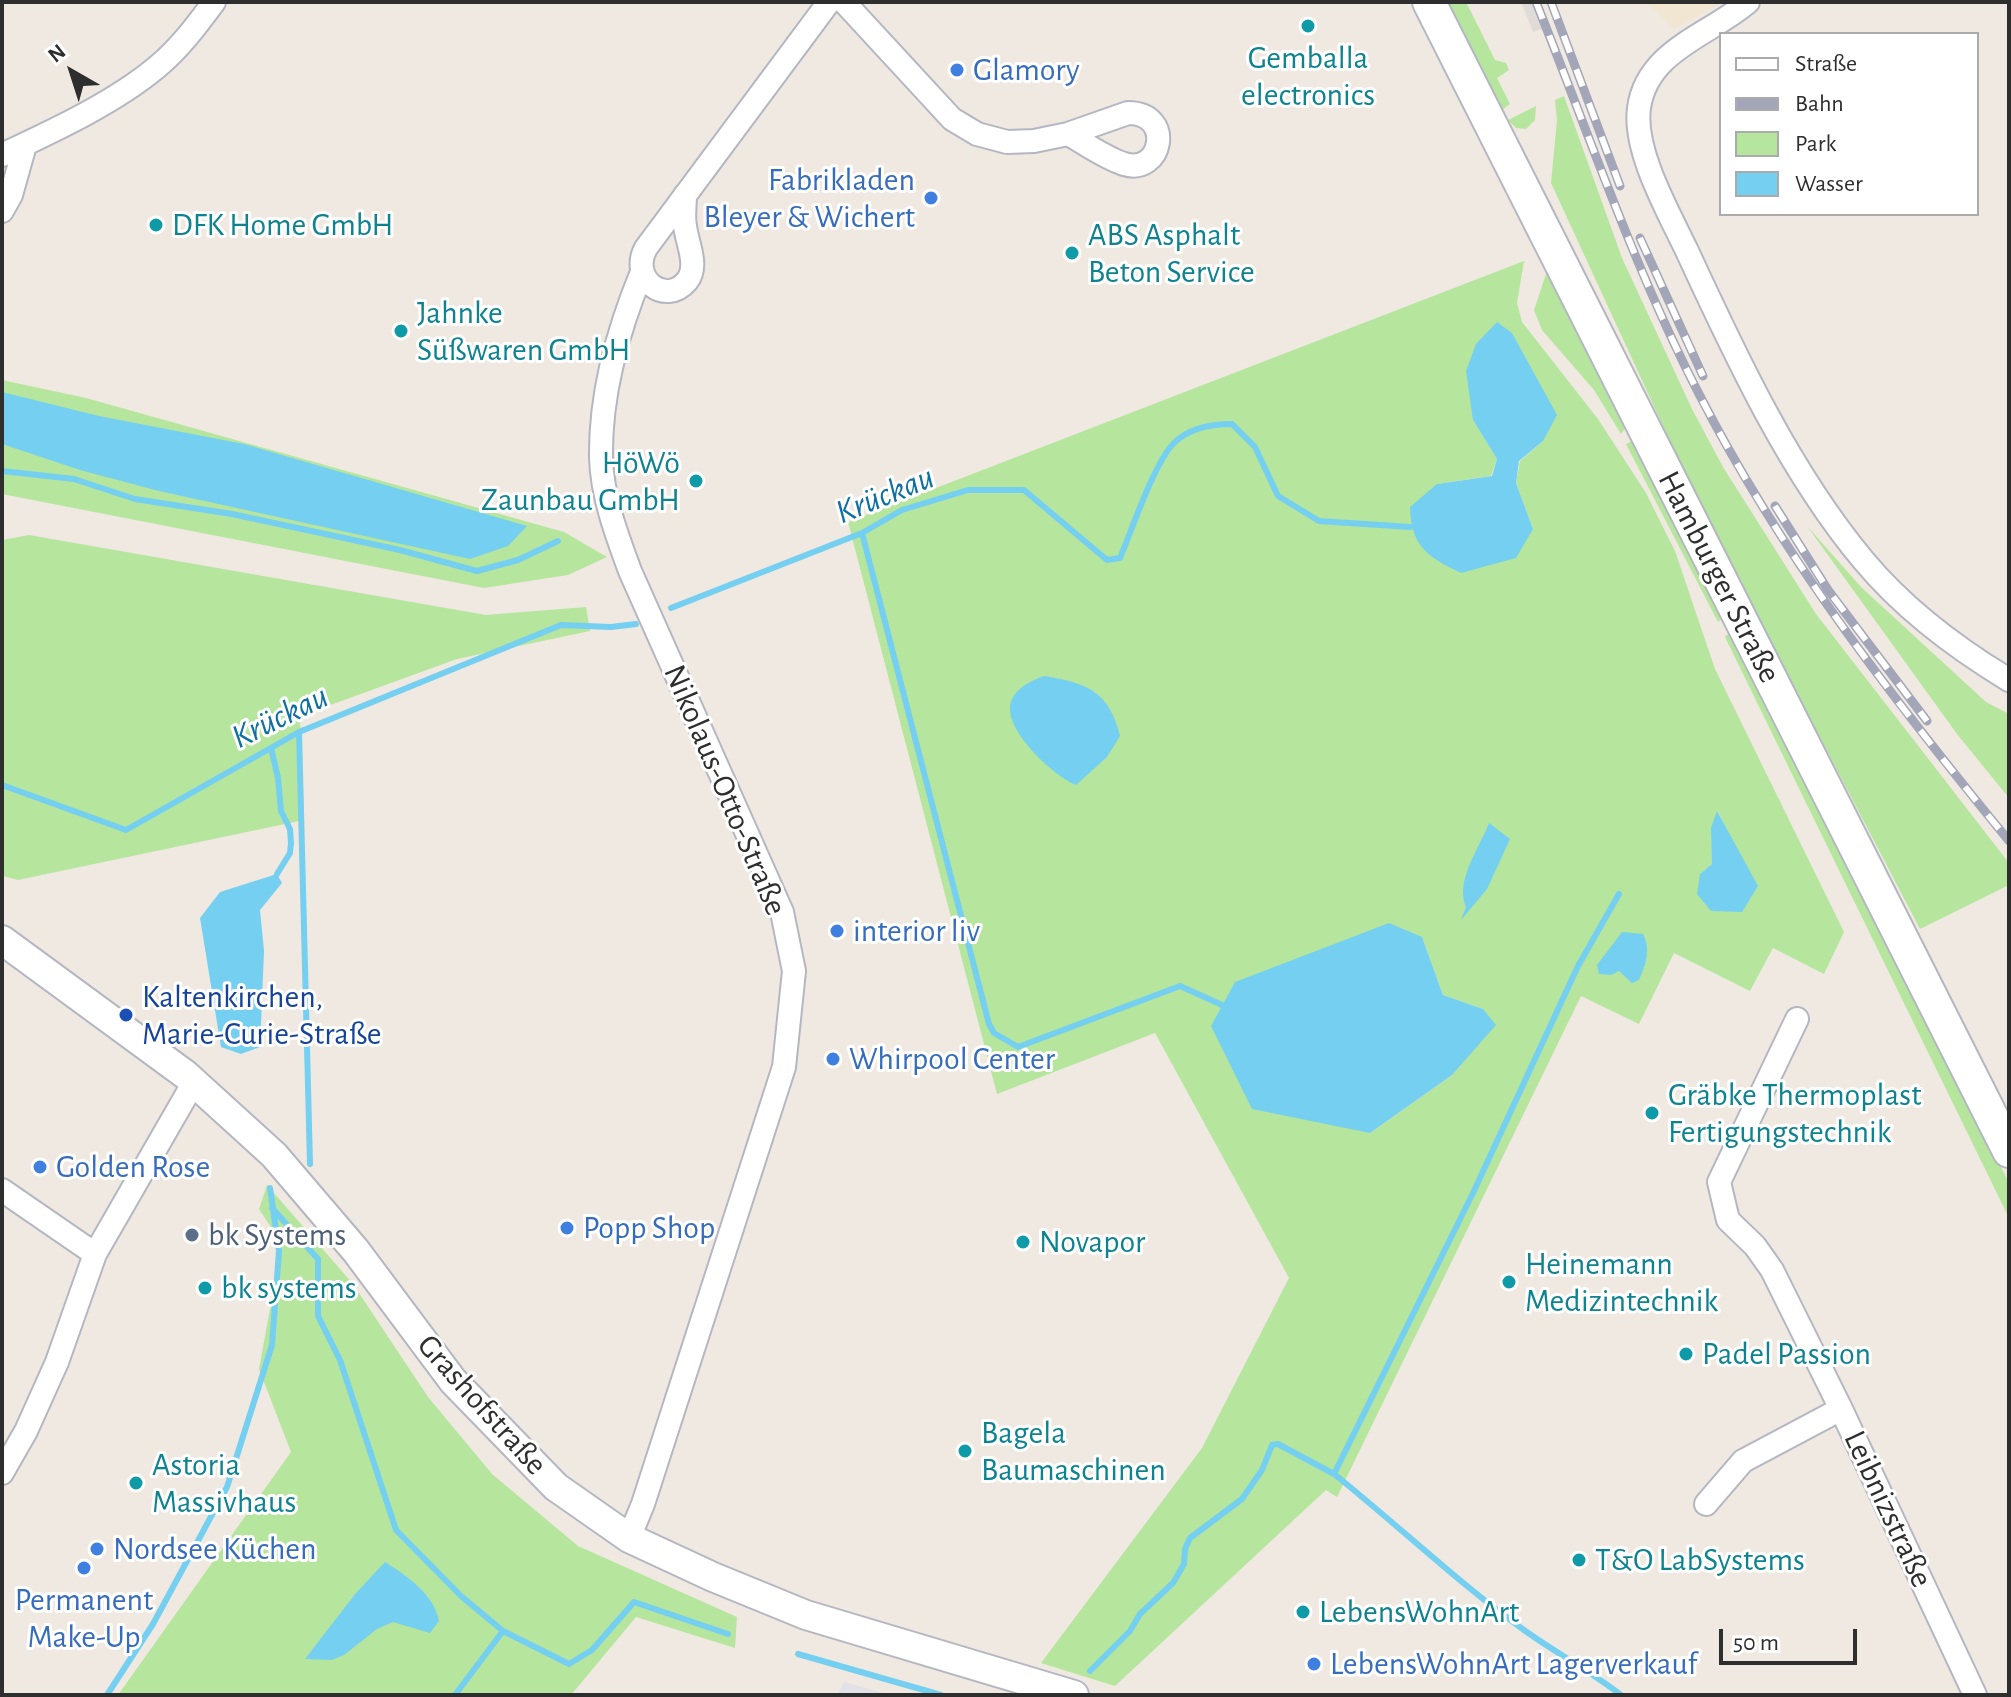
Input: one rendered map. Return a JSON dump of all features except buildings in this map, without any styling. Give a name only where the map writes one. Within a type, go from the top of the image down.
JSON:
[{"type":"main road","name":"Hamburger Straße","points":[[1429,2],[2009,1151]]},
{"type":"street","points":[[2,155],[119,94],[158,66],[192,31],[214,2]]},
{"type":"street","name":"Nikolaus-Otto-Straße","points":[[629,1538],[643,1504],[784,1067],[794,971],[782,912],[630,571],[613,525],[601,460],[606,400],[620,333],[642,272],[642,255],[829,2]]},
{"type":"street","points":[[844,2],[952,119],[977,134],[1007,142],[1034,141],[1068,134]]},
{"type":"street","points":[[1748,2],[1727,20],[1663,59],[1647,83],[1639,109],[1642,144],[1662,199],[1717,315],[1785,445],[1820,502],[1865,562],[1898,596],[1961,651],[2009,680]]},
{"type":"street","points":[[2,211],[11,195],[25,145]]},
{"type":"street","points":[[642,272],[652,286],[660,290],[678,288],[690,277],[693,268],[684,223],[685,195]]},
{"type":"street","name":"Grashofstraße","points":[[2,940],[194,1082],[274,1155],[356,1251],[453,1381],[556,1487],[629,1538],[806,1615],[1074,1695]]},
{"type":"street","name":"Leibnizstraße","points":[[1797,1019],[1719,1182],[1728,1220],[1755,1246],[1772,1270],[1975,1695]]},
{"type":"street","points":[[2,1473],[26,1431],[57,1362],[95,1254],[194,1082]]},
{"type":"street","points":[[2,1190],[95,1254]]},
{"type":"street","name":"Leibnizstraße","points":[[1706,1504],[1743,1461],[1841,1409]]},
{"type":"shaded area","points":[[1521,2],[1534,2],[1544,28],[1533,32]]},
{"type":"shaded area","points":[[1641,2],[1723,2],[1674,29],[1653,8]]},
{"type":"shaded area","points":[[844,1682],[890,1695],[837,1695]]},
{"type":"green space","points":[[1446,2],[1466,2],[1495,60],[1506,63],[1509,70],[1497,78],[1510,104],[1502,110]]},
{"type":"green space","points":[[1564,96],[1622,258],[1692,409],[1723,467],[1816,614],[2009,863],[2009,885],[1920,929],[1705,517],[1551,183],[1557,120],[1555,100]]},
{"type":"green space","points":[[1536,106],[1535,120],[1526,129],[1516,128],[1508,120]]},
{"type":"green space","points":[[1524,261],[1517,303],[1522,322],[1598,419],[1646,493],[1675,551],[1715,669],[1844,932],[1824,974],[1773,948],[1750,991],[1674,953],[1639,1024],[1581,996],[1337,1497],[1326,1490],[1115,1686],[1041,1663],[1202,1448],[1289,1278],[1155,1033],[997,1094],[848,522]],"holes":[[[1473,420],[1543,441],[1520,461],[1516,483],[1533,529],[1437,484],[1491,476],[1497,459]],[[1718,812],[1742,860],[1700,874],[1712,864]],[[1422,937],[1443,995],[1483,1009],[1452,1075],[1370,1133]]]},
{"type":"green space","points":[[1548,268],[1629,423],[1621,434],[1594,390],[1542,330],[1534,310]]},
{"type":"green space","points":[[2,380],[86,398],[564,532],[607,557],[568,575],[484,588],[2,494]]},
{"type":"green space","points":[[1638,441],[1726,615],[1718,622],[1626,444]]},
{"type":"green space","points":[[1807,526],[1861,587],[1986,702],[2009,714],[2009,798],[1957,734]]},
{"type":"green space","points":[[29,535],[486,615],[586,607],[590,631],[457,659],[300,716],[304,820],[18,880],[2,876],[2,540]]},
{"type":"green space","points":[[1729,633],[1736,635],[2009,1183],[2009,1218],[1725,637]]},
{"type":"green space","points":[[267,1185],[353,1284],[428,1397],[492,1474],[578,1546],[737,1617],[735,1648],[636,1617],[571,1695],[118,1695],[291,1452],[259,1369],[282,1244],[259,1209]]},
{"type":"water","points":[[1497,322],[1512,333],[1557,415],[1543,441],[1519,461],[1516,483],[1533,529],[1516,558],[1461,573],[1439,562],[1424,549],[1414,532],[1410,507],[1437,484],[1492,476],[1497,459],[1473,420],[1466,371],[1476,344]]},
{"type":"water","points":[[2,392],[99,416],[244,444],[527,526],[508,546],[470,559],[159,491],[80,470],[2,444]]},
{"type":"water","points":[[1044,676],[1072,682],[1094,692],[1110,709],[1120,736],[1107,757],[1076,785],[1035,754],[1012,720],[1010,710],[1013,697],[1027,684]]},
{"type":"water","points":[[1717,811],[1758,886],[1742,912],[1711,911],[1697,894],[1700,874],[1712,864],[1711,828]]},
{"type":"water","points":[[1489,823],[1510,839],[1487,889],[1461,920],[1466,907],[1463,897],[1466,875]]},
{"type":"water","points":[[277,874],[282,883],[260,910],[264,951],[260,1047],[241,1054],[221,1047],[200,918],[220,892]]},
{"type":"water","points":[[1389,923],[1422,937],[1443,995],[1483,1009],[1496,1025],[1452,1075],[1370,1133],[1252,1109],[1211,1026],[1235,982]]},
{"type":"water","points":[[1622,932],[1643,934],[1647,946],[1642,974],[1639,980],[1632,983],[1619,971],[1611,975],[1599,974],[1597,965]]},
{"type":"water","points":[[385,1562],[410,1580],[432,1602],[439,1621],[430,1633],[393,1622],[377,1629],[344,1655],[332,1660],[305,1659],[356,1593]]},
{"type":"waterway","name":"Krückau","points":[[671,608],[862,533],[902,510],[968,490],[1024,490],[1107,560],[1120,558],[1151,481],[1166,453],[1187,434],[1217,425],[1232,424],[1255,447],[1278,496],[1319,521],[1410,527]]},
{"type":"waterway","points":[[2,471],[74,479],[135,499],[232,514],[400,550],[477,571],[518,560],[558,541]]},
{"type":"waterway","points":[[862,533],[989,1024],[994,1033],[1018,1047],[1180,986],[1222,1005]]},
{"type":"waterway","name":"Krückau","points":[[2,785],[126,830],[299,732],[561,625],[611,627],[636,624]]},
{"type":"waterway","points":[[299,732],[310,1164]]},
{"type":"waterway","points":[[271,748],[281,811],[290,829],[291,843],[290,853],[277,874]]},
{"type":"waterway","points":[[1090,1671],[1130,1631],[1140,1614],[1173,1583],[1184,1564],[1190,1538],[1242,1499],[1262,1470],[1272,1445],[1278,1444],[1334,1474],[1473,1193],[1578,966],[1619,894]]},
{"type":"waterway","points":[[107,1695],[153,1624],[227,1487],[272,1345],[279,1251],[270,1188]]},
{"type":"waterway","points":[[272,1208],[318,1259],[318,1316],[340,1360],[396,1530],[461,1596],[503,1631],[569,1664],[592,1650],[634,1602],[728,1634]]},
{"type":"waterway","points":[[1334,1474],[1499,1612],[1621,1695]]},
{"type":"waterway","points":[[455,1695],[503,1631]]},
{"type":"waterway","points":[[798,1654],[941,1695]]},
{"type":"railway","points":[[1536,2],[1654,298],[1699,394],[1732,454],[1803,570],[1842,626],[2009,841]]},
{"type":"railway","points":[[1551,2],[1620,186]]},
{"type":"railway","points":[[1640,238],[1703,376]]},
{"type":"railway","points":[[1775,506],[1828,590],[1927,721]]},
{"type":"place","name":"Gemballa electronics","points":[[1308,26]]},
{"type":"place","name":"Glamory","points":[[957,70]]},
{"type":"place","name":"Fabrikladen Bleyer & Wichert","points":[[931,198]]},
{"type":"place","name":"DFK Home GmbH","points":[[156,225]]},
{"type":"place","name":"ABS Asphalt Beton Service","points":[[1072,253]]},
{"type":"place","name":"Jahnke Süßwaren GmbH","points":[[401,331]]},
{"type":"place","name":"HöWö Zaunbau GmbH","points":[[696,481]]},
{"type":"place","name":"interior liv","points":[[837,931]]},
{"type":"place","name":"Kaltenkirchen, Marie-Curie-Straße","points":[[126,1015]]},
{"type":"place","name":"Whirpool Center","points":[[833,1059]]},
{"type":"place","name":"Gräbke Thermoplast Fertigungstechnik","points":[[1652,1113]]},
{"type":"place","name":"Golden Rose","points":[[40,1167]]},
{"type":"place","name":"Popp Shop","points":[[567,1228]]},
{"type":"place","name":"bk Systems","points":[[192,1235]]},
{"type":"place","name":"Novapor","points":[[1023,1242]]},
{"type":"place","name":"Heinemann Medizintechnik","points":[[1509,1282]]},
{"type":"place","name":"bk systems","points":[[205,1288]]},
{"type":"place","name":"Padel Passion","points":[[1686,1354]]},
{"type":"place","name":"Bagela Baumaschinen","points":[[965,1451]]},
{"type":"place","name":"Astoria Massivhaus","points":[[136,1483]]},
{"type":"place","name":"Nordsee Küchen","points":[[97,1549]]},
{"type":"place","name":"T&O LabSystems","points":[[1579,1560]]},
{"type":"place","name":"Permanent Make-Up","points":[[84,1568]]},
{"type":"place","name":"LebensWohnArt","points":[[1303,1612]]},
{"type":"place","name":"LebensWohnArt Lagerverkauf","points":[[1314,1664]]}]
